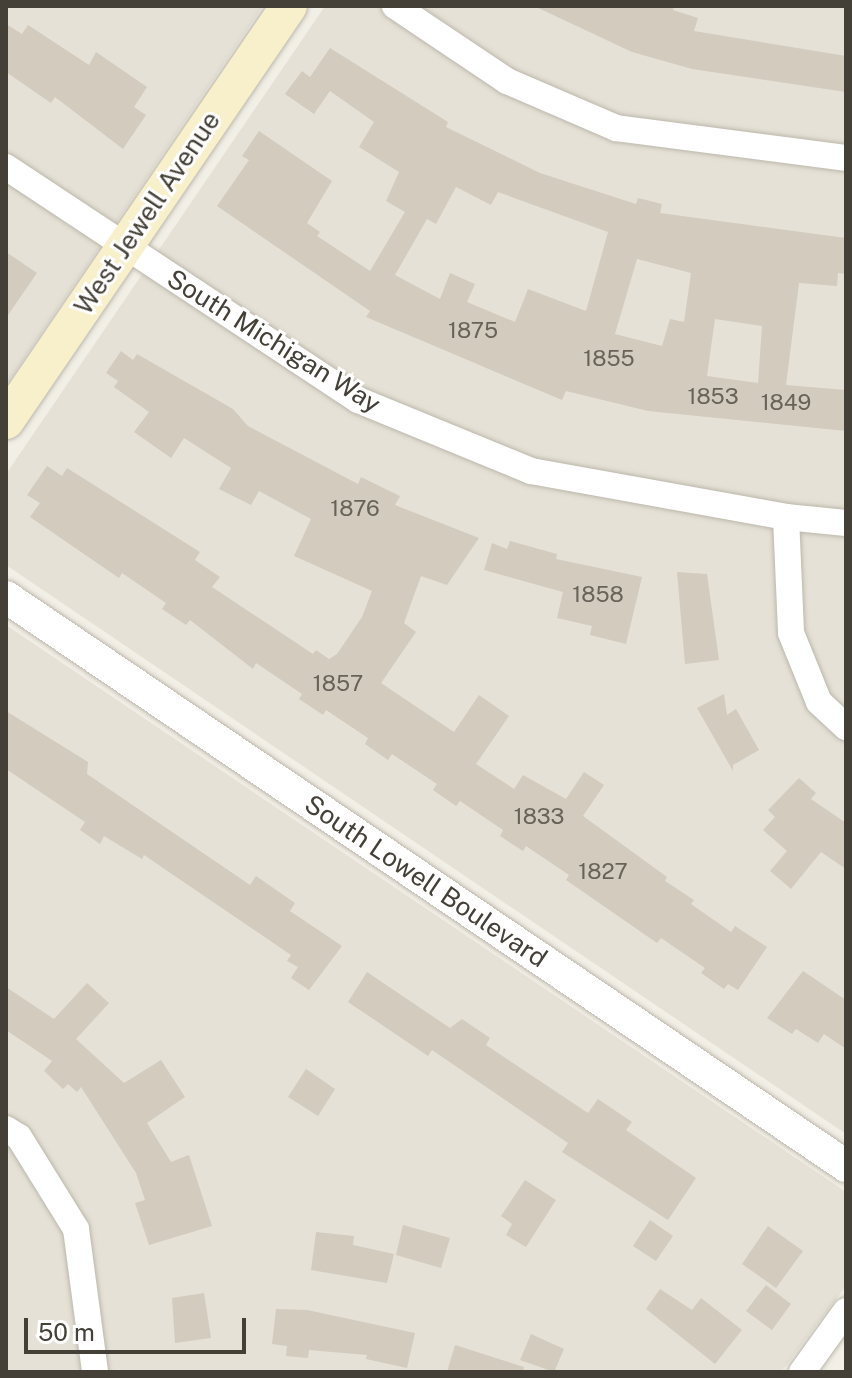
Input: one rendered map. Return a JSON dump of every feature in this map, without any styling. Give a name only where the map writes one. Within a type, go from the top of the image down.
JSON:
[{"type":"main road","name":"West Jewell Avenue","points":[[6,421],[289,6]]},
{"type":"street","points":[[395,6],[507,81],[616,128],[846,158]]},
{"type":"street","name":"South Michigan Way","points":[[6,167],[358,400],[531,471],[786,517],[846,523]]},
{"type":"street","points":[[786,517],[791,633],[819,702],[846,727]]},
{"type":"street","name":"South Lowell Boulevard","points":[[6,597],[846,1166]]},
{"type":"street","points":[[6,1129],[19,1137],[76,1229],[95,1372]]},
{"type":"street","points":[[802,1372],[846,1311]]},
{"type":"shaded area","points":[[6,6],[263,6],[6,385]]},
{"type":"shaded area","points":[[325,6],[846,6],[846,1134],[6,565],[6,474]]},
{"type":"shaded area","points":[[6,625],[846,1192],[846,1286],[781,1372],[6,1372]]},
{"type":"building","points":[[534,6],[674,6],[673,10],[698,18],[694,31],[846,56],[846,92],[692,69],[632,52]]},
{"type":"building","points":[[6,24],[22,34],[28,25],[89,65],[96,52],[147,87],[134,107],[146,115],[123,149],[55,97],[51,103],[6,72]]},
{"type":"building","points":[[330,48],[448,122],[446,127],[540,173],[636,204],[638,198],[662,204],[660,213],[846,238],[846,274],[838,273],[837,286],[799,283],[786,385],[846,390],[846,431],[648,411],[566,391],[562,400],[366,317],[370,311],[217,206],[249,160],[242,156],[259,131],[332,181],[307,223],[320,232],[317,236],[370,271],[405,212],[386,201],[399,172],[359,147],[374,122],[330,91],[314,114],[285,94],[302,71],[310,77]],"holes":[[[456,187],[491,205],[498,192],[608,232],[586,311],[528,289],[515,322],[467,302],[475,284],[450,273],[440,299],[395,275],[427,219],[436,224]],[[637,259],[691,273],[684,322],[670,319],[662,346],[615,334]],[[715,319],[762,326],[758,383],[707,376]]]},
{"type":"building","points":[[6,252],[37,273],[6,318]]},
{"type":"building","points":[[121,351],[133,360],[137,354],[233,409],[248,426],[358,484],[361,477],[400,496],[395,505],[479,538],[447,585],[421,576],[404,623],[416,632],[381,683],[454,732],[479,695],[509,716],[476,764],[514,789],[523,775],[566,799],[584,772],[604,785],[583,816],[667,877],[665,881],[694,900],[691,904],[731,932],[735,926],[767,947],[738,990],[728,984],[724,989],[701,973],[705,968],[661,938],[657,943],[566,880],[569,875],[526,846],[523,851],[500,836],[503,830],[460,801],[456,806],[433,790],[437,784],[392,754],[388,760],[365,744],[368,738],[326,710],[323,715],[299,699],[302,694],[256,663],[253,669],[190,620],[186,625],[162,609],[166,603],[122,573],[119,578],[30,517],[40,503],[27,495],[47,466],[62,476],[67,468],[200,552],[195,560],[220,577],[212,587],[313,654],[316,650],[329,659],[337,654],[362,617],[372,591],[294,556],[311,519],[259,491],[251,505],[219,489],[231,468],[184,438],[171,458],[134,432],[149,412],[114,387],[118,381],[106,373]]},
{"type":"building","points":[[510,541],[557,554],[556,559],[642,577],[626,644],[590,635],[592,626],[557,618],[563,592],[484,570],[492,543],[507,549]]},
{"type":"building","points":[[677,572],[707,574],[719,660],[685,664]]},
{"type":"building","points":[[724,694],[727,715],[736,709],[759,750],[733,765],[733,771],[697,708]]},
{"type":"building","points":[[6,711],[88,762],[87,774],[250,885],[256,876],[295,903],[290,911],[342,946],[309,990],[291,978],[298,967],[287,961],[291,955],[144,855],[142,859],[104,836],[100,844],[80,830],[85,822],[6,769]]},
{"type":"building","points":[[799,778],[816,793],[811,799],[846,823],[846,869],[821,852],[791,889],[770,871],[787,851],[763,830],[775,817],[768,810]]},
{"type":"building","points":[[803,971],[846,1000],[846,1049],[824,1034],[818,1043],[796,1029],[792,1034],[767,1018]]},
{"type":"building","points":[[367,972],[450,1028],[462,1019],[490,1038],[486,1045],[588,1113],[598,1099],[632,1122],[626,1130],[696,1178],[668,1220],[562,1152],[568,1143],[432,1050],[428,1056],[348,1002]]},
{"type":"building","points":[[87,983],[109,1003],[76,1039],[124,1083],[161,1060],[185,1097],[147,1123],[171,1162],[189,1155],[212,1226],[149,1245],[135,1203],[145,1200],[136,1173],[81,1087],[77,1092],[68,1084],[63,1089],[44,1071],[52,1061],[6,1030],[6,987],[54,1019]]},
{"type":"building","points":[[306,1069],[335,1089],[318,1116],[288,1097]]},
{"type":"building","points":[[525,1180],[556,1200],[526,1247],[506,1235],[512,1224],[501,1216]]},
{"type":"building","points":[[650,1220],[673,1236],[656,1261],[633,1246]]},
{"type":"building","points":[[403,1225],[450,1238],[441,1268],[396,1255]]},
{"type":"building","points":[[768,1226],[803,1251],[776,1288],[742,1264]]},
{"type":"building","points":[[316,1232],[354,1236],[353,1245],[394,1254],[387,1283],[311,1270]]},
{"type":"building","points":[[766,1285],[791,1304],[772,1330],[746,1311]]},
{"type":"building","points":[[660,1289],[692,1310],[701,1298],[742,1330],[715,1364],[646,1309]]},
{"type":"building","points":[[204,1293],[211,1338],[175,1343],[172,1298]]},
{"type":"building","points":[[276,1309],[307,1310],[415,1333],[407,1368],[366,1359],[367,1355],[309,1350],[308,1358],[286,1356],[287,1346],[272,1344]]},
{"type":"building","points":[[531,1334],[564,1349],[554,1372],[520,1360]]},
{"type":"building","points":[[455,1345],[524,1367],[523,1372],[447,1372]]}]
